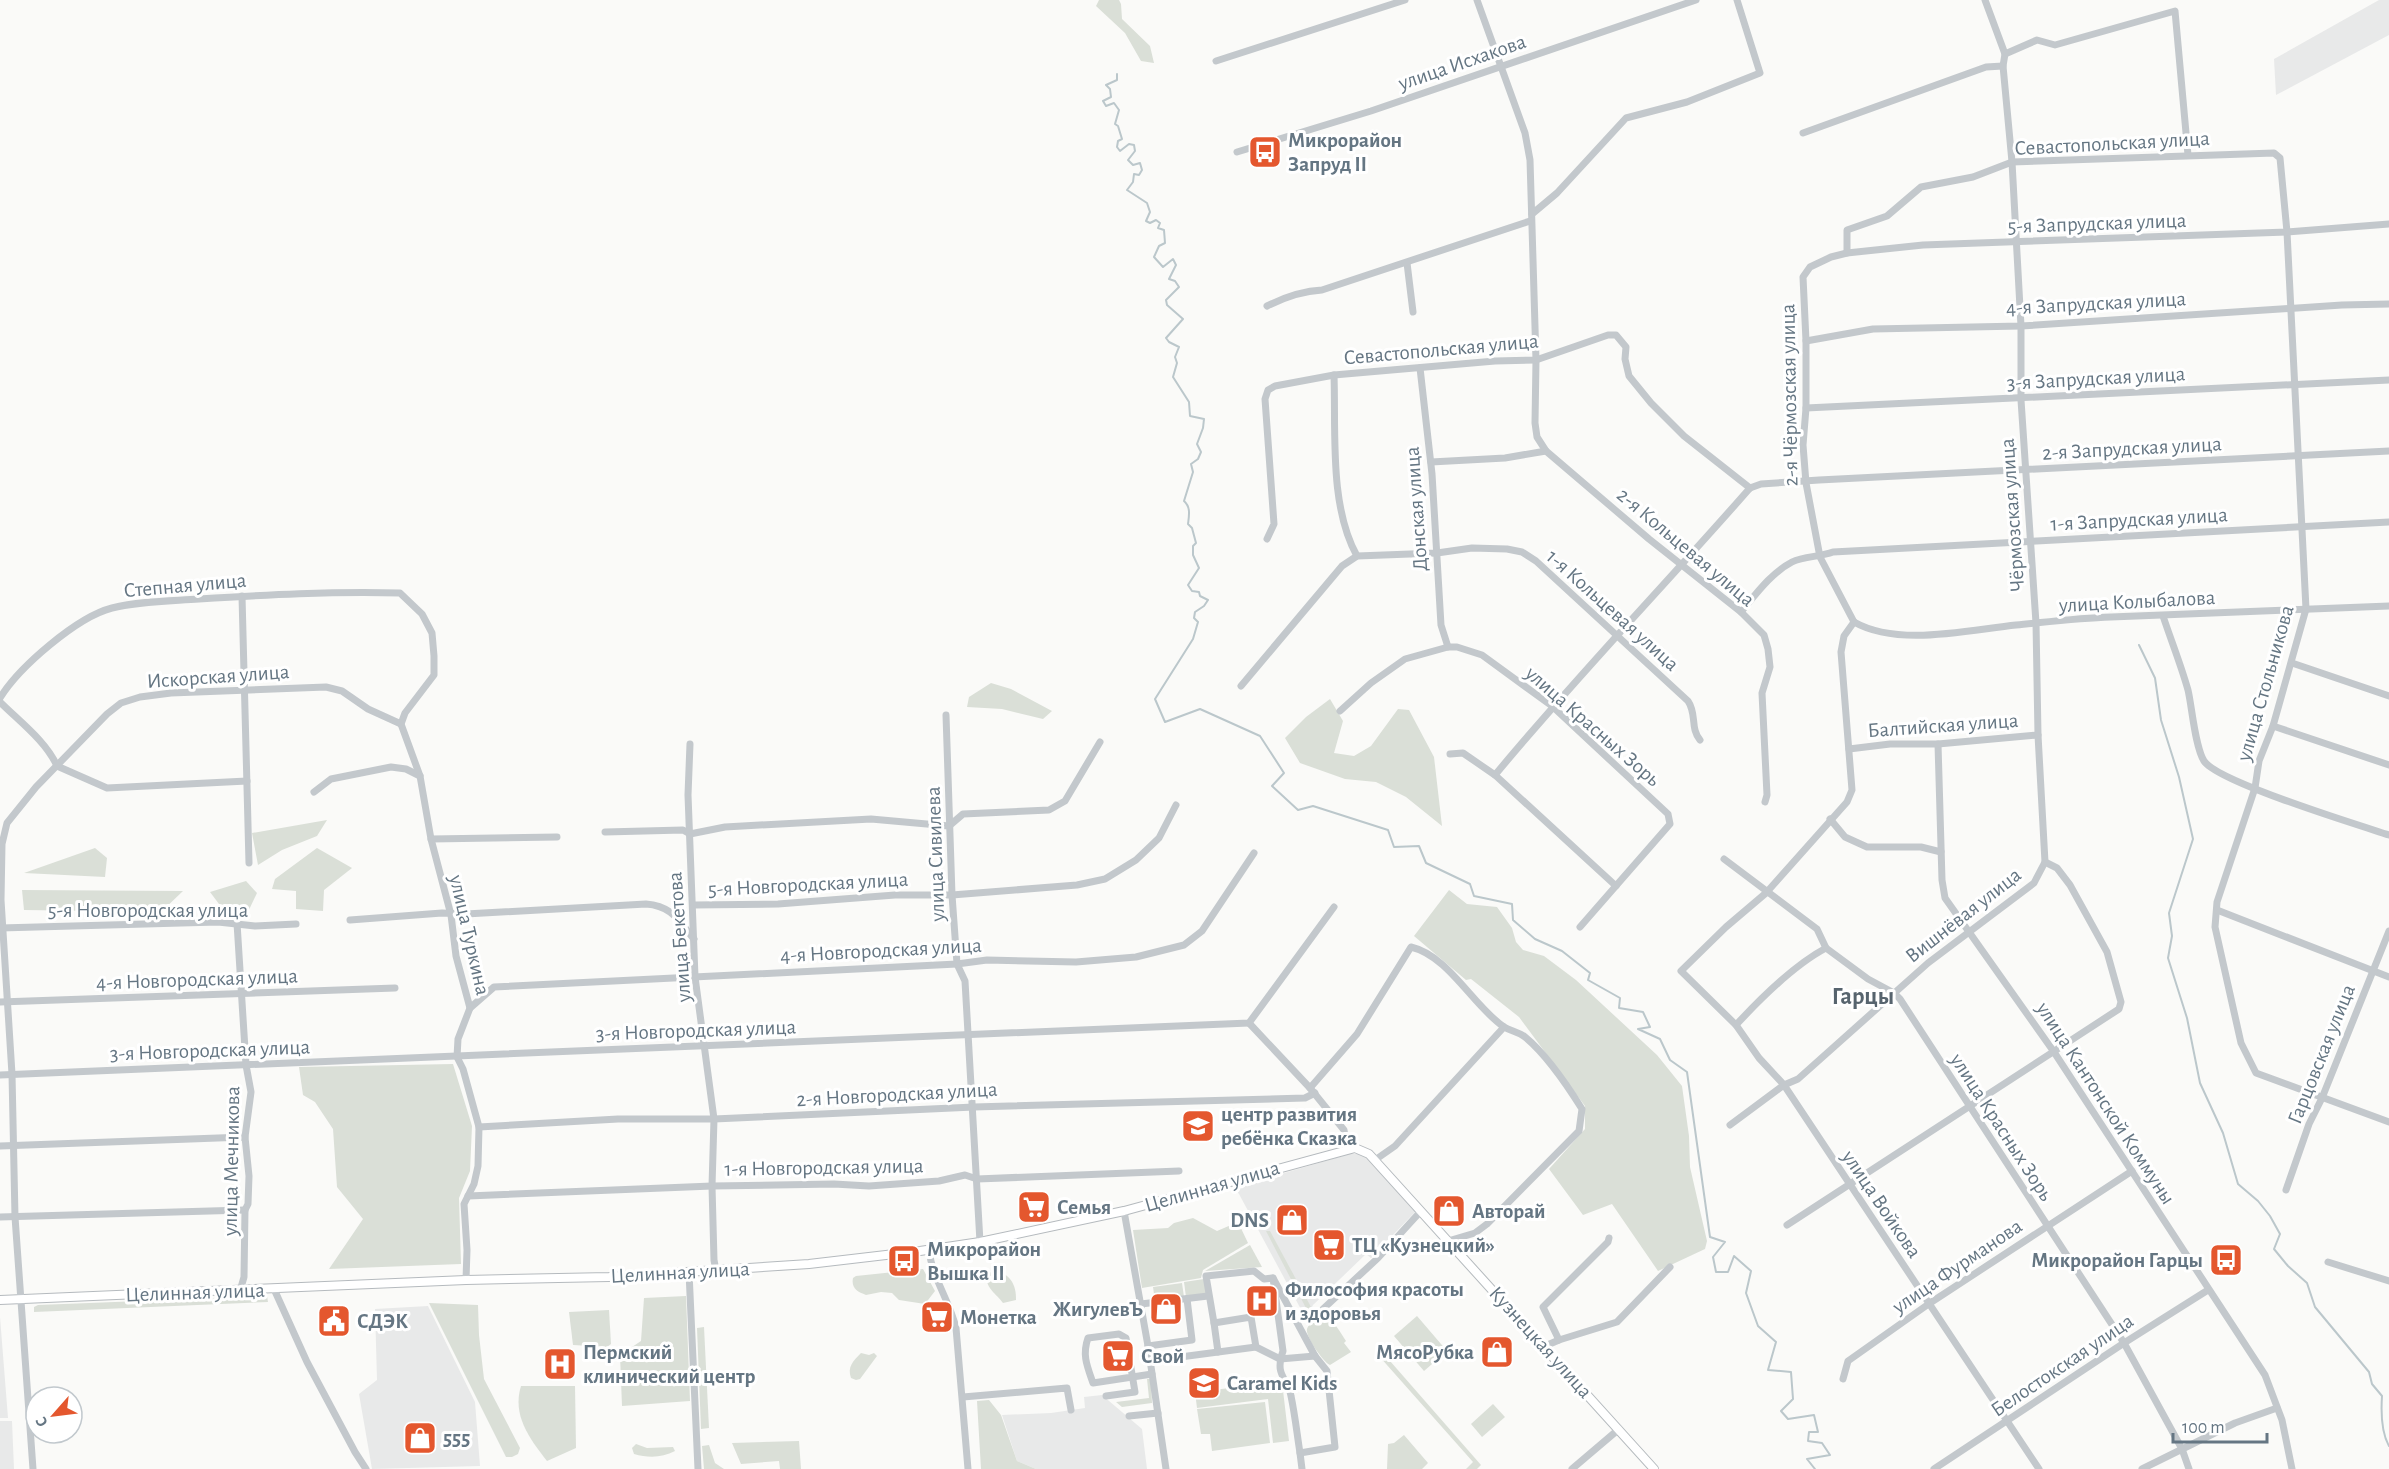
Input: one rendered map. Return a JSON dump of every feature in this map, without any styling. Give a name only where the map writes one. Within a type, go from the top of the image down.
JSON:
[{"type":"main road","name":"Кузнецкая улица","points":[[1347,1148],[1362,1149],[1375,1160],[1654,1469]]},
{"type":"main road","name":"Целинная улица","points":[[0,1300],[609,1276],[809,1264],[980,1242],[1124,1211],[1347,1148]]},
{"type":"street","points":[[1216,61],[1405,0]]},
{"type":"street","points":[[1431,462],[1505,458],[1546,451],[1537,437],[1535,423],[1536,360],[1530,160],[1526,133],[1478,0]]},
{"type":"street","name":"улица Исхакова","points":[[1237,152],[1360,114],[1696,0]]},
{"type":"street","points":[[1267,306],[1284,298],[1322,290],[1407,263],[1531,218],[1626,118],[1687,102],[1760,73],[1737,0]]},
{"type":"street","name":"Чёрмозская улица","points":[[1985,0],[2004,54],[2003,66],[2012,162],[2021,326],[2021,400],[2036,623],[2038,735],[2045,862]]},
{"type":"street","points":[[2004,54],[2037,40],[2055,45],[2175,11],[2188,155]]},
{"type":"street","points":[[1803,133],[1986,67],[2003,66]]},
{"type":"street","name":"Севастопольская улица","points":[[1847,253],[1847,230],[1887,216],[1921,187],[1973,177],[2012,162],[2274,153]]},
{"type":"street","name":"улица Стольникова","points":[[2274,153],[2282,162],[2287,232],[2306,609],[2273,726],[2259,761],[2255,788],[2217,903],[2215,927],[2241,1043],[2256,1073],[2389,1122]]},
{"type":"street","name":"5-я Запрудская улица","points":[[1810,267],[1831,257],[1847,253],[1923,245],[2287,232],[2389,224]]},
{"type":"street","points":[[1407,263],[1413,312]]},
{"type":"street","name":"2-я Чёрмозская улица","points":[[1810,267],[1803,277],[1806,341],[1806,408],[1803,445],[1806,483],[1820,557],[1854,622]]},
{"type":"street","name":"4-я Запрудская улица","points":[[1806,341],[1873,329],[2021,326],[2290,308],[2389,304]]},
{"type":"street","name":"Севастопольская улица","points":[[1267,539],[1274,524],[1265,399],[1268,390],[1275,386],[1334,375],[1536,360],[1608,335],[1616,335],[1626,347],[1625,359],[1629,376],[1651,403],[1684,436],[1750,488]]},
{"type":"street","name":"Донская улица","points":[[1420,368],[1431,462],[1440,625],[1448,647]]},
{"type":"street","points":[[1241,686],[1342,566],[1357,556],[1350,542],[1340,508],[1334,375]]},
{"type":"street","name":"3-я Запрудская улица","points":[[1806,408],[2021,400],[2127,391],[2389,380]]},
{"type":"street","name":"2-я Кольцевая улица","points":[[1546,451],[1741,612],[1764,636],[1770,667],[1762,693],[1767,795],[1765,802]]},
{"type":"street","name":"2-я Запрудская улица","points":[[1750,488],[1761,484],[1830,480],[2389,451]]},
{"type":"street","points":[[1495,775],[1552,706],[1750,488]]},
{"type":"street","name":"1-я Запрудская улица","points":[[1741,612],[1775,573],[1794,561],[1820,557],[1833,552],[2389,522]]},
{"type":"street","name":"1-я Кольцевая улица","points":[[1357,556],[1437,553],[1473,548],[1522,552],[1536,561],[1688,701],[1695,714],[1695,735],[1700,740]]},
{"type":"street","name":"Степная улица","points":[[0,700],[9,684],[60,637],[86,619],[112,608],[151,602],[242,596],[400,593],[422,614],[432,633],[434,675],[405,713],[401,724]]},
{"type":"street","points":[[242,596],[249,863]]},
{"type":"street","name":"улица Колыбалова","points":[[1854,622],[1867,629],[1915,635],[1956,634],[2036,623],[2110,617],[2389,606]]},
{"type":"street","points":[[2163,616],[2187,688],[2200,752],[2205,762],[2216,771],[2255,788],[2389,835]]},
{"type":"street","points":[[1766,893],[1847,802],[1852,790],[1841,652],[1844,636],[1854,622]]},
{"type":"street","name":"улица Красных Зорь","points":[[1340,711],[1371,683],[1405,659],[1448,647],[1457,647],[1482,656],[1552,706],[1668,814],[1670,824],[1616,886]]},
{"type":"street","points":[[2292,663],[2389,696]]},
{"type":"street","name":"Искорская улица","points":[[33,1469],[15,1216],[12,1074],[3,1002],[0,872],[2,844],[7,823],[36,787],[107,714],[121,702],[140,697],[171,693],[334,688],[368,710],[401,724]]},
{"type":"street","points":[[0,700],[54,758],[57,766],[107,788],[247,781]]},
{"type":"street","name":"улица Сивилева","points":[[946,715],[952,895],[957,964],[965,981],[970,1036],[980,1242]]},
{"type":"street","name":"улица Туркина","points":[[401,724],[420,776],[431,839],[451,915],[456,956],[470,1008],[458,1039],[457,1057]]},
{"type":"street","points":[[2273,726],[2389,765]]},
{"type":"street","name":"Балтийская улица","points":[[1849,749],[1890,744],[1938,744],[2038,735]]},
{"type":"street","points":[[605,832],[683,830],[690,834],[725,827],[871,819],[949,826],[963,814],[1049,810],[1065,801],[1100,742]]},
{"type":"street","name":"улица Бекетова","points":[[690,744],[690,834],[695,976],[714,1119],[712,1186],[716,1271]]},
{"type":"street","name":"улица Кантонской Коммуны","points":[[1938,744],[1941,852],[1945,898],[2054,1052],[2265,1375],[2277,1408],[2292,1469]]},
{"type":"street","points":[[1450,754],[1463,753],[1495,775],[1616,886],[1580,927]]},
{"type":"street","points":[[314,792],[331,779],[392,766],[406,769],[420,776]]},
{"type":"street","name":"5-я Новгородская улица","points":[[693,906],[778,904],[895,895],[952,895],[1077,885],[1105,879],[1136,860],[1159,838],[1176,805]]},
{"type":"street","points":[[1830,819],[1845,837],[1867,847],[1921,847],[1941,852]]},
{"type":"street","points":[[431,839],[557,837]]},
{"type":"street","name":"4-я Новгородская улица","points":[[470,1008],[494,987],[957,964],[987,960],[1076,962],[1136,957],[1184,945],[1202,931],[1254,853]]},
{"type":"street","name":"улица Красных Зорь","points":[[1724,859],[1766,893],[1817,929],[1826,948],[1868,980],[1894,993],[1900,999],[2124,1343],[2182,1449],[2189,1469]]},
{"type":"street","points":[[1787,1225],[2119,1009],[2121,1002],[2107,952],[2070,885],[2057,868],[2045,862]]},
{"type":"street","name":"Вишнёвая улица","points":[[1730,1125],[1784,1085],[1798,1079],[1894,993],[2034,883],[2045,862]]},
{"type":"street","name":"улица Войкова","points":[[1766,893],[1726,927],[1681,971],[1736,1025],[1758,1058],[1784,1085],[2038,1469]]},
{"type":"street","points":[[350,920],[442,913],[451,915],[660,905],[671,912],[694,939]]},
{"type":"street","points":[[1334,907],[1250,1023],[1312,1090],[1344,1130],[1347,1148]]},
{"type":"street","points":[[2217,910],[2389,977]]},
{"type":"street","name":"5-я Новгородская улица","points":[[2,929],[237,923],[255,926],[296,924]]},
{"type":"street","name":"улица Мечникова","points":[[237,923],[246,1065],[251,1092],[245,1137],[249,1176],[248,1204],[245,1210],[245,1266],[240,1291]]},
{"type":"street","name":"Гарцовская улица","points":[[2286,1190],[2309,1124],[2322,1098],[2389,931]]},
{"type":"street","points":[[1312,1090],[1357,1034],[1411,946],[1420,949],[1443,966],[1504,1027],[1524,1036],[1563,1080],[1582,1109],[1579,1131],[1487,1224],[1475,1233],[1448,1240]]},
{"type":"street","points":[[1736,1025],[1814,954],[1826,948]]},
{"type":"street","name":"4-я Новгородская улица","points":[[3,1002],[396,988]]},
{"type":"street","name":"3-я Новгородская улица","points":[[0,1075],[1250,1023]]},
{"type":"street","points":[[1375,1160],[1395,1146],[1504,1027]]},
{"type":"street","points":[[457,1057],[463,1069],[479,1127],[478,1166],[474,1184],[464,1204],[466,1280]]},
{"type":"street","name":"2-я Новгородская улица","points":[[479,1127],[618,1119],[714,1119],[974,1107],[1305,1098],[1312,1090]]},
{"type":"street","points":[[0,1146],[245,1137]]},
{"type":"street","name":"1-я Новгородская улица","points":[[468,1196],[712,1186],[834,1184],[869,1186],[939,1181],[965,1175],[977,1179],[1179,1171]]},
{"type":"street","name":"улица Фурманова","points":[[1843,1379],[1848,1361],[1930,1303],[2132,1172]]},
{"type":"street","points":[[0,1217],[245,1210]]},
{"type":"street","points":[[1323,1308],[1378,1258],[1421,1210]]},
{"type":"street","points":[[1124,1211],[1148,1346],[1166,1469]]},
{"type":"street","points":[[1558,1340],[1544,1307],[1595,1257],[1609,1238]]},
{"type":"street","points":[[929,1250],[930,1263],[951,1308],[956,1329],[968,1469]]},
{"type":"street","points":[[2328,1262],[2389,1281]]},
{"type":"street","points":[[1545,1346],[1617,1323],[1670,1267]]},
{"type":"street","points":[[1218,1352],[1206,1276],[1254,1270],[1264,1279],[1273,1278]]},
{"type":"street","points":[[689,1272],[698,1469]]},
{"type":"street","points":[[1273,1278],[1315,1356],[1327,1371],[1335,1447],[1300,1453]]},
{"type":"street","points":[[1273,1278],[1283,1351],[1280,1359],[1281,1377],[1291,1392],[1302,1469]]},
{"type":"street","points":[[274,1289],[307,1362],[366,1469]]},
{"type":"street","name":"Белостокская улица","points":[[1934,1469],[2208,1290]]},
{"type":"street","points":[[1141,1304],[1208,1296]]},
{"type":"street","points":[[1148,1346],[1192,1340],[1187,1299]]},
{"type":"street","points":[[1214,1323],[1251,1317],[1256,1347]]},
{"type":"street","points":[[1107,1396],[1135,1392],[1133,1377],[1126,1338],[1123,1335],[1088,1338],[1084,1350],[1094,1383],[1133,1377],[1152,1374]]},
{"type":"street","points":[[1150,1361],[1256,1347],[1280,1359],[1315,1356]]},
{"type":"street","points":[[963,1397],[1068,1388],[1071,1410]]},
{"type":"street","points":[[2142,1469],[2235,1423],[2277,1408]]},
{"type":"street","points":[[1129,1416],[1158,1413]]},
{"type":"street","points":[[1572,1469],[1618,1429]]},
{"type":"shaded area","points":[[1099,0],[1119,0],[1122,19],[1150,46],[1154,63],[1141,61],[1125,33],[1096,6]]},
{"type":"shaded area","points":[[2379,0],[2389,0],[2389,35],[2276,95],[2274,59]]},
{"type":"shaded area","points":[[991,683],[1011,689],[1052,711],[1043,719],[1002,709],[967,707],[969,697]]},
{"type":"shaded area","points":[[1330,699],[1343,721],[1334,753],[1354,756],[1371,746],[1398,709],[1409,710],[1434,757],[1442,826],[1406,797],[1376,782],[1345,779],[1300,763],[1285,738],[1306,717]]},
{"type":"shaded area","points":[[327,820],[317,836],[282,850],[258,865],[252,833]]},
{"type":"shaded area","points":[[95,848],[107,858],[105,877],[24,873]]},
{"type":"shaded area","points":[[317,848],[352,868],[324,890],[323,911],[296,909],[296,891],[272,889],[275,879]]},
{"type":"shaded area","points":[[246,881],[257,893],[247,914],[225,912],[210,892]]},
{"type":"shaded area","points":[[22,890],[183,891],[161,912],[24,910]]},
{"type":"shaded area","points":[[1449,890],[1467,904],[1497,907],[1512,928],[1516,942],[1523,950],[1544,956],[1576,980],[1657,1055],[1682,1086],[1689,1136],[1690,1167],[1707,1241],[1705,1249],[1658,1271],[1612,1204],[1583,1215],[1549,1169],[1585,1129],[1585,1106],[1519,1017],[1471,979],[1466,980],[1414,936]]},
{"type":"shaded area","points":[[453,1064],[472,1126],[470,1171],[459,1198],[461,1264],[329,1269],[363,1219],[337,1187],[333,1129],[315,1102],[303,1095],[299,1067]]},
{"type":"shaded area","points":[[1349,1154],[1359,1154],[1369,1159],[1416,1211],[1371,1258],[1366,1254],[1304,1315],[1234,1188]]},
{"type":"shaded area","points":[[1193,1218],[1217,1231],[1238,1222],[1248,1243],[1203,1270],[1201,1278],[1142,1288],[1133,1230],[1168,1228],[1174,1223]]},
{"type":"shaded area","points":[[1266,1231],[1270,1231],[1311,1307],[1307,1310]]},
{"type":"shaded area","points":[[1250,1245],[1262,1267],[1205,1271]]},
{"type":"shaded area","points":[[923,1269],[935,1291],[925,1304],[899,1300],[892,1293],[881,1292],[866,1295],[857,1291],[853,1284],[853,1278],[856,1276]]},
{"type":"shaded area","points":[[991,1272],[1002,1273],[1010,1279],[1015,1289],[1016,1300],[1003,1303],[992,1291],[986,1276]]},
{"type":"shaded area","points":[[1204,1279],[1207,1295],[1186,1297],[1184,1282]]},
{"type":"shaded area","points":[[1182,1283],[1184,1297],[1155,1301],[1153,1287]]},
{"type":"shaded area","points":[[267,1296],[268,1302],[34,1312],[34,1307],[38,1305]]},
{"type":"shaded area","points":[[686,1296],[690,1401],[622,1406],[620,1355],[641,1341],[644,1298]]},
{"type":"shaded area","points":[[429,1303],[478,1305],[484,1379],[520,1448],[518,1454],[506,1457]]},
{"type":"shaded area","points":[[428,1306],[475,1402],[480,1466],[372,1469],[359,1394],[377,1380],[375,1309]]},
{"type":"shaded area","points":[[609,1310],[611,1344],[607,1347],[573,1345],[569,1312]]},
{"type":"shaded area","points":[[1322,1316],[1336,1326],[1351,1352],[1330,1365],[1315,1349],[1307,1332],[1309,1325]]},
{"type":"shaded area","points":[[1417,1316],[1447,1351],[1424,1371],[1394,1336]]},
{"type":"shaded area","points":[[0,1317],[8,1418],[0,1418]]},
{"type":"shaded area","points":[[704,1327],[709,1428],[701,1429],[697,1328]]},
{"type":"shaded area","points":[[861,1353],[869,1355],[874,1353],[877,1356],[860,1379],[856,1380],[851,1378],[850,1367]]},
{"type":"shaded area","points":[[1383,1353],[1481,1465],[1477,1469],[1466,1469],[1473,1462],[1379,1356]]},
{"type":"shaded area","points":[[1147,1379],[1151,1382],[1152,1403],[1122,1407],[1116,1402],[1149,1398]]},
{"type":"shaded area","points":[[1282,1382],[1289,1441],[1273,1443],[1268,1399],[1197,1408],[1195,1392]]},
{"type":"shaded area","points":[[521,1386],[575,1386],[576,1448],[547,1461],[524,1426],[519,1407]]},
{"type":"shaded area","points":[[1102,1395],[1142,1429],[1147,1469],[1036,1469],[1017,1461],[1002,1415],[1051,1413],[1085,1408],[1084,1397]]},
{"type":"shaded area","points":[[989,1400],[1001,1415],[1017,1461],[1036,1469],[981,1469],[977,1401]]},
{"type":"shaded area","points":[[1265,1402],[1270,1443],[1212,1451],[1210,1434],[1201,1434],[1197,1409]]},
{"type":"shaded area","points":[[1493,1404],[1505,1417],[1482,1437],[1471,1424]]},
{"type":"shaded area","points":[[0,1421],[12,1421],[14,1469],[0,1469]]},
{"type":"shaded area","points":[[1404,1435],[1428,1463],[1422,1469],[1387,1469],[1388,1444],[1394,1443]]},
{"type":"shaded area","points":[[799,1441],[801,1469],[780,1469],[779,1461],[741,1464],[732,1443]]},
{"type":"shaded area","points":[[636,1444],[647,1448],[673,1447],[675,1451],[650,1457],[634,1454],[632,1448]]},
{"type":"shaded area","points":[[709,1445],[715,1463],[724,1469],[704,1469],[702,1446]]},
{"type":"waterway","points":[[1117,74],[1117,80],[1106,85],[1110,89],[1111,97],[1103,101],[1106,106],[1114,103],[1119,110],[1115,124],[1118,126],[1122,139],[1118,141],[1117,147],[1120,151],[1129,144],[1134,145],[1135,151],[1128,160],[1133,165],[1140,163],[1142,170],[1139,175],[1134,174],[1133,182],[1127,190],[1147,203],[1150,212],[1146,221],[1150,223],[1156,220],[1160,223],[1158,228],[1164,230],[1165,243],[1159,246],[1154,257],[1163,267],[1173,259],[1176,265],[1169,279],[1175,281],[1179,287],[1166,300],[1167,305],[1183,319],[1166,338],[1179,347],[1175,357],[1177,363],[1173,377],[1189,402],[1190,416],[1204,419],[1197,444],[1201,452],[1198,459],[1191,464],[1193,472],[1184,501],[1189,509],[1188,524],[1192,528],[1196,543],[1193,546],[1193,555],[1199,568],[1188,585],[1192,591],[1199,592],[1200,596],[1208,600],[1195,612],[1194,618],[1198,622],[1193,639],[1155,699],[1165,722],[1200,709],[1260,736],[1284,773],[1272,786],[1298,810],[1313,806],[1388,830],[1394,847],[1419,846],[1426,863],[1470,884],[1474,896],[1512,904],[1513,920],[1535,939],[1562,951],[1590,973],[1588,980],[1620,998],[1619,1008],[1643,1012],[1650,1027],[1638,1029],[1660,1039],[1670,1060],[1687,1072],[1710,1237],[1725,1242],[1713,1257],[1716,1272],[1728,1272],[1734,1256],[1751,1271],[1746,1293],[1758,1326],[1776,1342],[1768,1370],[1791,1372],[1793,1399],[1781,1411],[1788,1419],[1814,1415],[1818,1432],[1809,1432],[1808,1441],[1822,1443],[1830,1455],[1807,1459],[1815,1469]]},
{"type":"waterway","points":[[2139,645],[2155,678],[2161,720],[2179,777],[2193,839],[2169,913],[2172,936],[2168,958],[2187,1018],[2200,1083],[2223,1133],[2238,1184],[2258,1201],[2280,1234],[2274,1249],[2307,1283],[2315,1307],[2369,1372],[2372,1384],[2382,1396],[2383,1428],[2389,1446]]},
{"type":"place","name":"Микрорайон Запруд II","points":[[1265,152]]},
{"type":"place","name":"центр развития ребёнка Сказка","points":[[1198,1126]]},
{"type":"place","name":"Семья","points":[[1034,1207]]},
{"type":"place","name":"Авторай","points":[[1449,1211]]},
{"type":"place","name":"DNS","points":[[1292,1220]]},
{"type":"place","name":"ТЦ «Кузнецкий»","points":[[1329,1245]]},
{"type":"place","name":"Микрорайон Гарцы","points":[[2226,1260]]},
{"type":"place","name":"Микрорайон Вышка II","points":[[904,1261]]},
{"type":"place","name":"Философия красоты и здоровья","points":[[1262,1301]]},
{"type":"place","name":"ЖигулевЪ","points":[[1166,1309]]},
{"type":"place","name":"Монетка","points":[[937,1317]]},
{"type":"place","name":"СДЭК","points":[[334,1321]]},
{"type":"place","name":"МясоРубка","points":[[1497,1352]]},
{"type":"place","name":"Свой","points":[[1118,1356]]},
{"type":"place","name":"Пермский клинический центр","points":[[560,1364]]},
{"type":"place","name":"Caramel Kids","points":[[1204,1383]]},
{"type":"place","name":"555","points":[[420,1438]]},
{"type":"district","name":"Гарцы","points":[[1863,996]]}]
